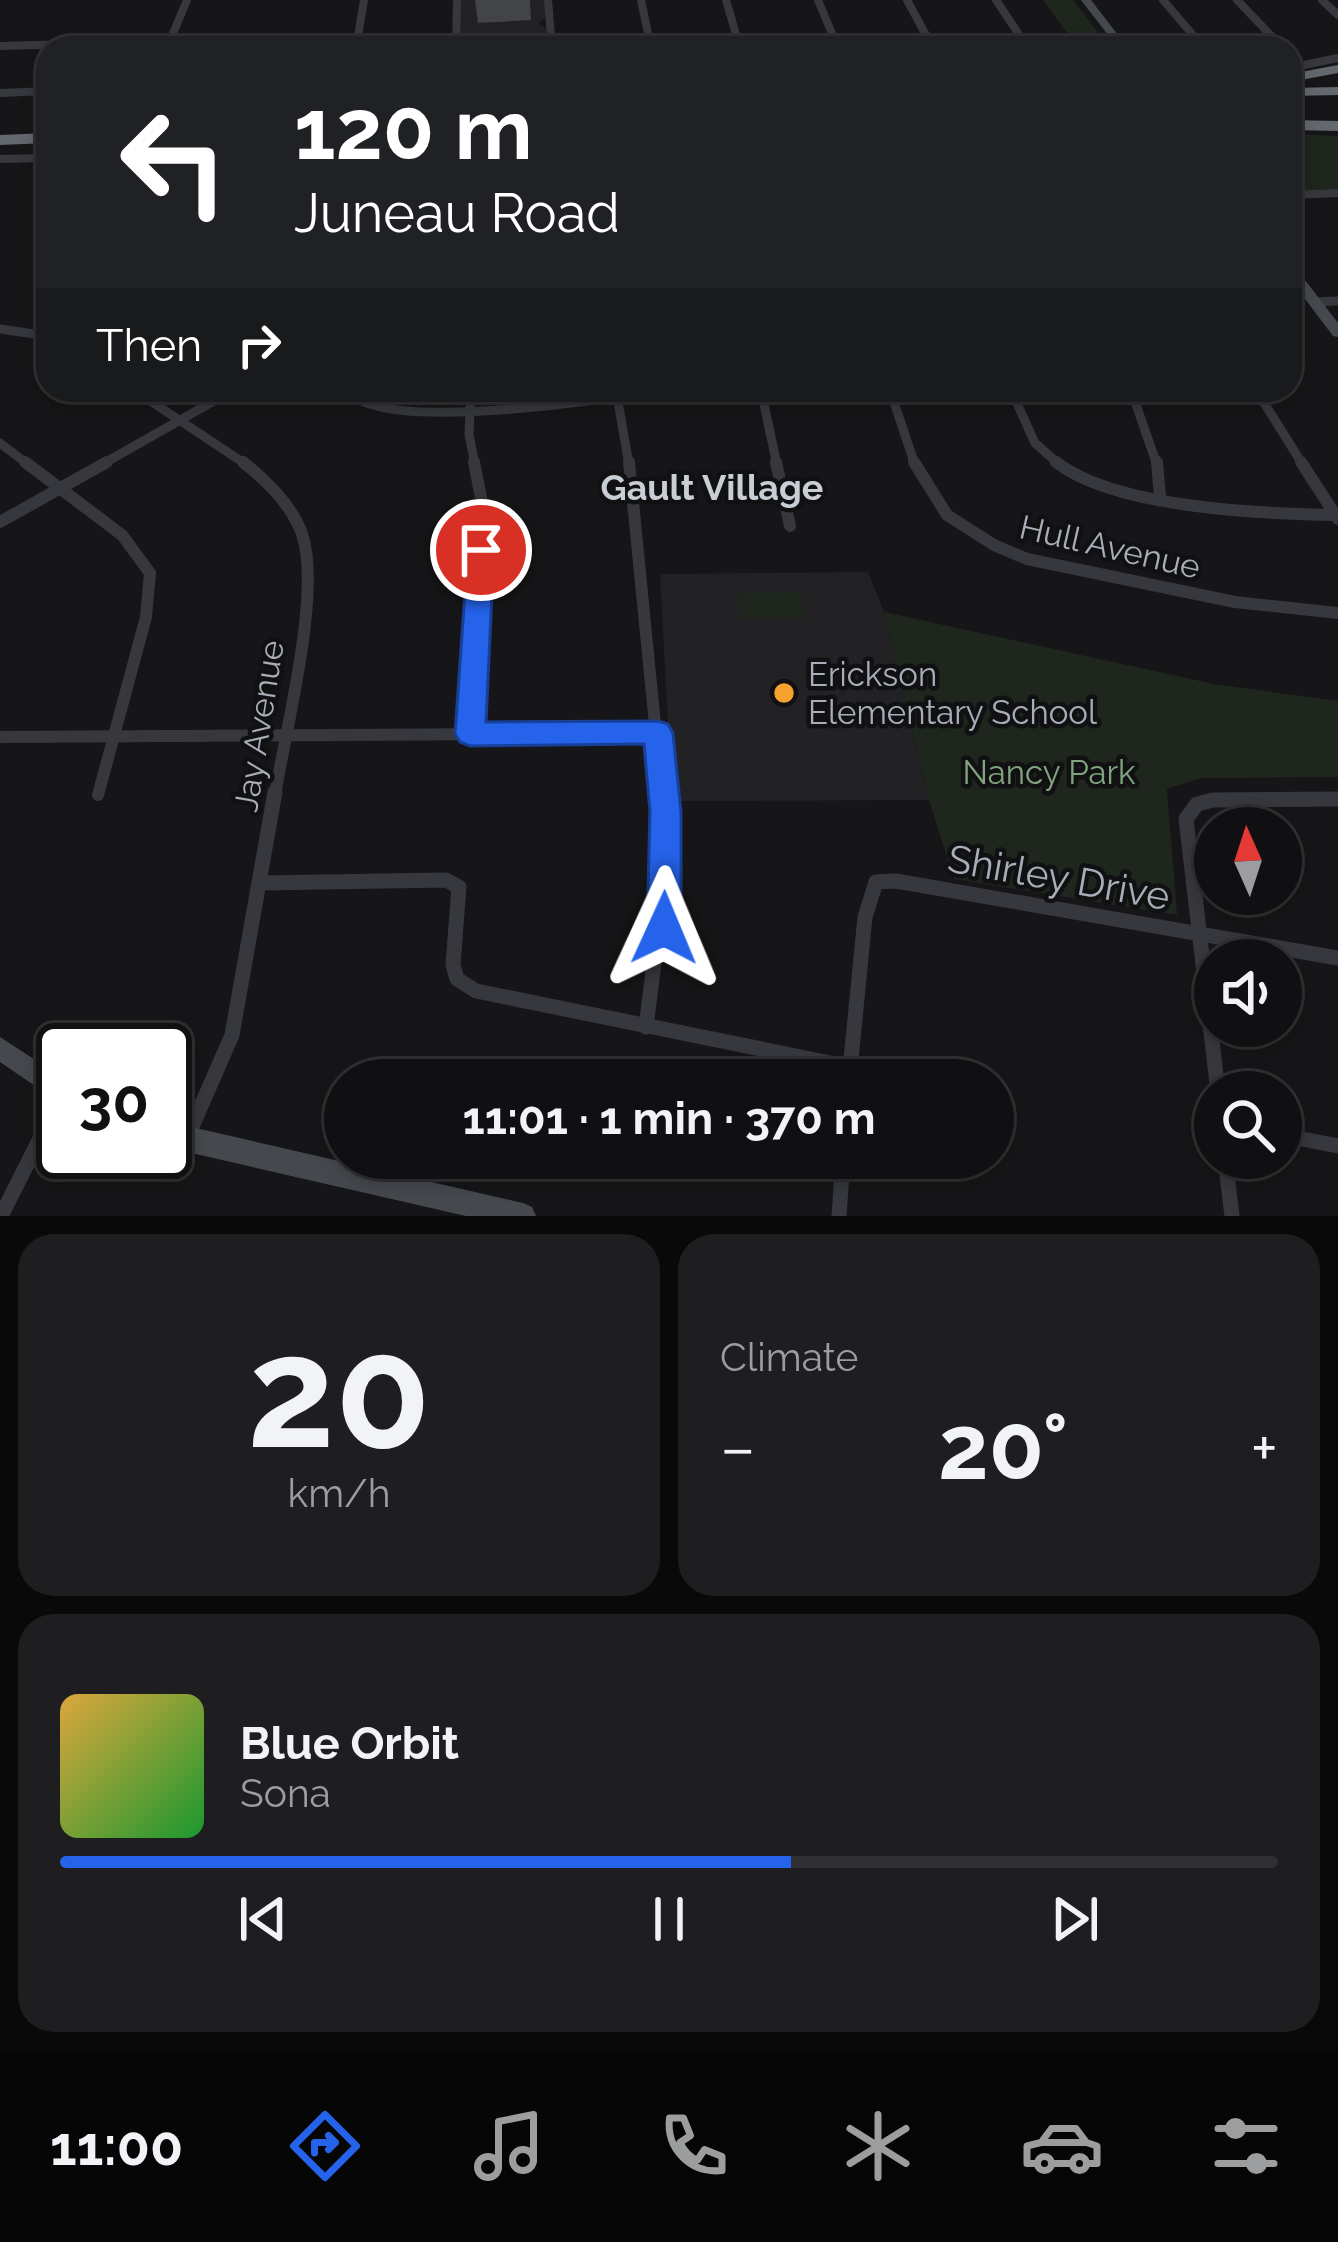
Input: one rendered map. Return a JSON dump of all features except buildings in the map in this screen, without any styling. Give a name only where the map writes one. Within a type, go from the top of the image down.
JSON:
[{"type":"highway","points":[[1302,71],[1338,69]]},
{"type":"highway","points":[[1302,92],[1338,92]]},
{"type":"highway","points":[[1302,119],[1338,117]]},
{"type":"highway","points":[[1302,122],[1338,126]]},
{"type":"highway","points":[[0,130],[36,129]]},
{"type":"highway","points":[[0,140],[36,138]]},
{"type":"main road","points":[[1086,0],[1114,36]]},
{"type":"main road","points":[[1302,285],[1338,333]]},
{"type":"main road","points":[[0,1048],[36,1074]]},
{"type":"main road","points":[[192,1140],[523,1216]]},
{"type":"street","points":[[172,36],[188,0]]},
{"type":"street","points":[[358,36],[364,0]]},
{"type":"street","points":[[456,36],[457,0]]},
{"type":"street","points":[[548,0],[552,36]]},
{"type":"street","points":[[641,0],[648,36]]},
{"type":"street","points":[[726,0],[736,36]]},
{"type":"street","points":[[818,0],[833,36]]},
{"type":"street","points":[[907,0],[926,36]]},
{"type":"street","points":[[996,0],[1020,36]]},
{"type":"street","points":[[1163,0],[1194,36]]},
{"type":"street","points":[[1237,0],[1272,36]]},
{"type":"street","points":[[1322,0],[1338,15]]},
{"type":"street","points":[[0,46],[36,45]]},
{"type":"street","points":[[1302,68],[1338,58]]},
{"type":"street","points":[[0,93],[36,92]]},
{"type":"street","points":[[0,159],[36,158]]},
{"type":"street","points":[[1302,194],[1338,193]]},
{"type":"street","points":[[1315,302],[1338,301]]},
{"type":"street","points":[[0,329],[36,334]]},
{"type":"street","name":"Jay Avenue","points":[[153,402],[268,484],[299,528],[306,556],[305,611],[232,1035],[192,1107]]},
{"type":"street","points":[[0,522],[212,402]]},
{"type":"street","points":[[372,402],[397,411],[542,402]]},
{"type":"street","points":[[470,402],[483,508],[470,734]]},
{"type":"street","points":[[617,402],[637,495],[666,827],[664,928],[646,1027]]},
{"type":"street","points":[[764,402],[790,526]]},
{"type":"street","name":"Hull Avenue","points":[[894,402],[923,489],[944,514],[996,548],[1027,559],[1235,602],[1338,613]]},
{"type":"street","points":[[1016,402],[1037,447],[1080,478],[1267,514],[1337,516]]},
{"type":"street","points":[[1136,402],[1156,456],[1160,496]]},
{"type":"street","points":[[1264,402],[1337,516]]},
{"type":"street","points":[[0,443],[122,535],[150,573],[152,591],[98,796]]},
{"type":"street","points":[[0,736],[658,733]]},
{"type":"street","points":[[1214,1071],[1186,818],[1197,804],[1338,799]]},
{"type":"street","points":[[261,883],[446,880],[459,887],[453,964],[457,979],[509,1001],[785,1059]]},
{"type":"street","name":"Shirley Drive","points":[[851,1059],[865,917],[876,882],[896,881],[1338,958]]},
{"type":"street","points":[[1302,1139],[1338,1146]]},
{"type":"street","points":[[1,1216],[36,1147]]},
{"type":"street","points":[[839,1216],[842,1179]]},
{"type":"street","points":[[1228,1179],[1232,1216]]},
{"type":"shaded area","points":[[461,0],[544,0],[546,17],[538,24],[547,28],[547,36],[460,36]]},
{"type":"shaded area","name":"Erickson Elementary School","points":[[868,572],[884,612],[929,800],[672,801],[660,574]]},
{"type":"green space","points":[[1043,0],[1073,0],[1101,36],[1069,36]]},
{"type":"green space","points":[[1302,134],[1338,136],[1338,191],[1302,192]]},
{"type":"green space","points":[[800,592],[806,618],[739,618],[738,593]]},
{"type":"green space","name":"Nancy Park","points":[[884,612],[1214,684],[1338,701],[1338,777],[1201,778],[1167,789],[1177,915],[954,879],[929,800]]},
{"type":"place","name":"Erickson Elementary School","points":[[784,693]]},
{"type":"district","name":"Gault Village","points":[[712,487]]},
{"type":"route","points":[[481,550],[470,734],[658,733],[667,842],[664,928]]}]
